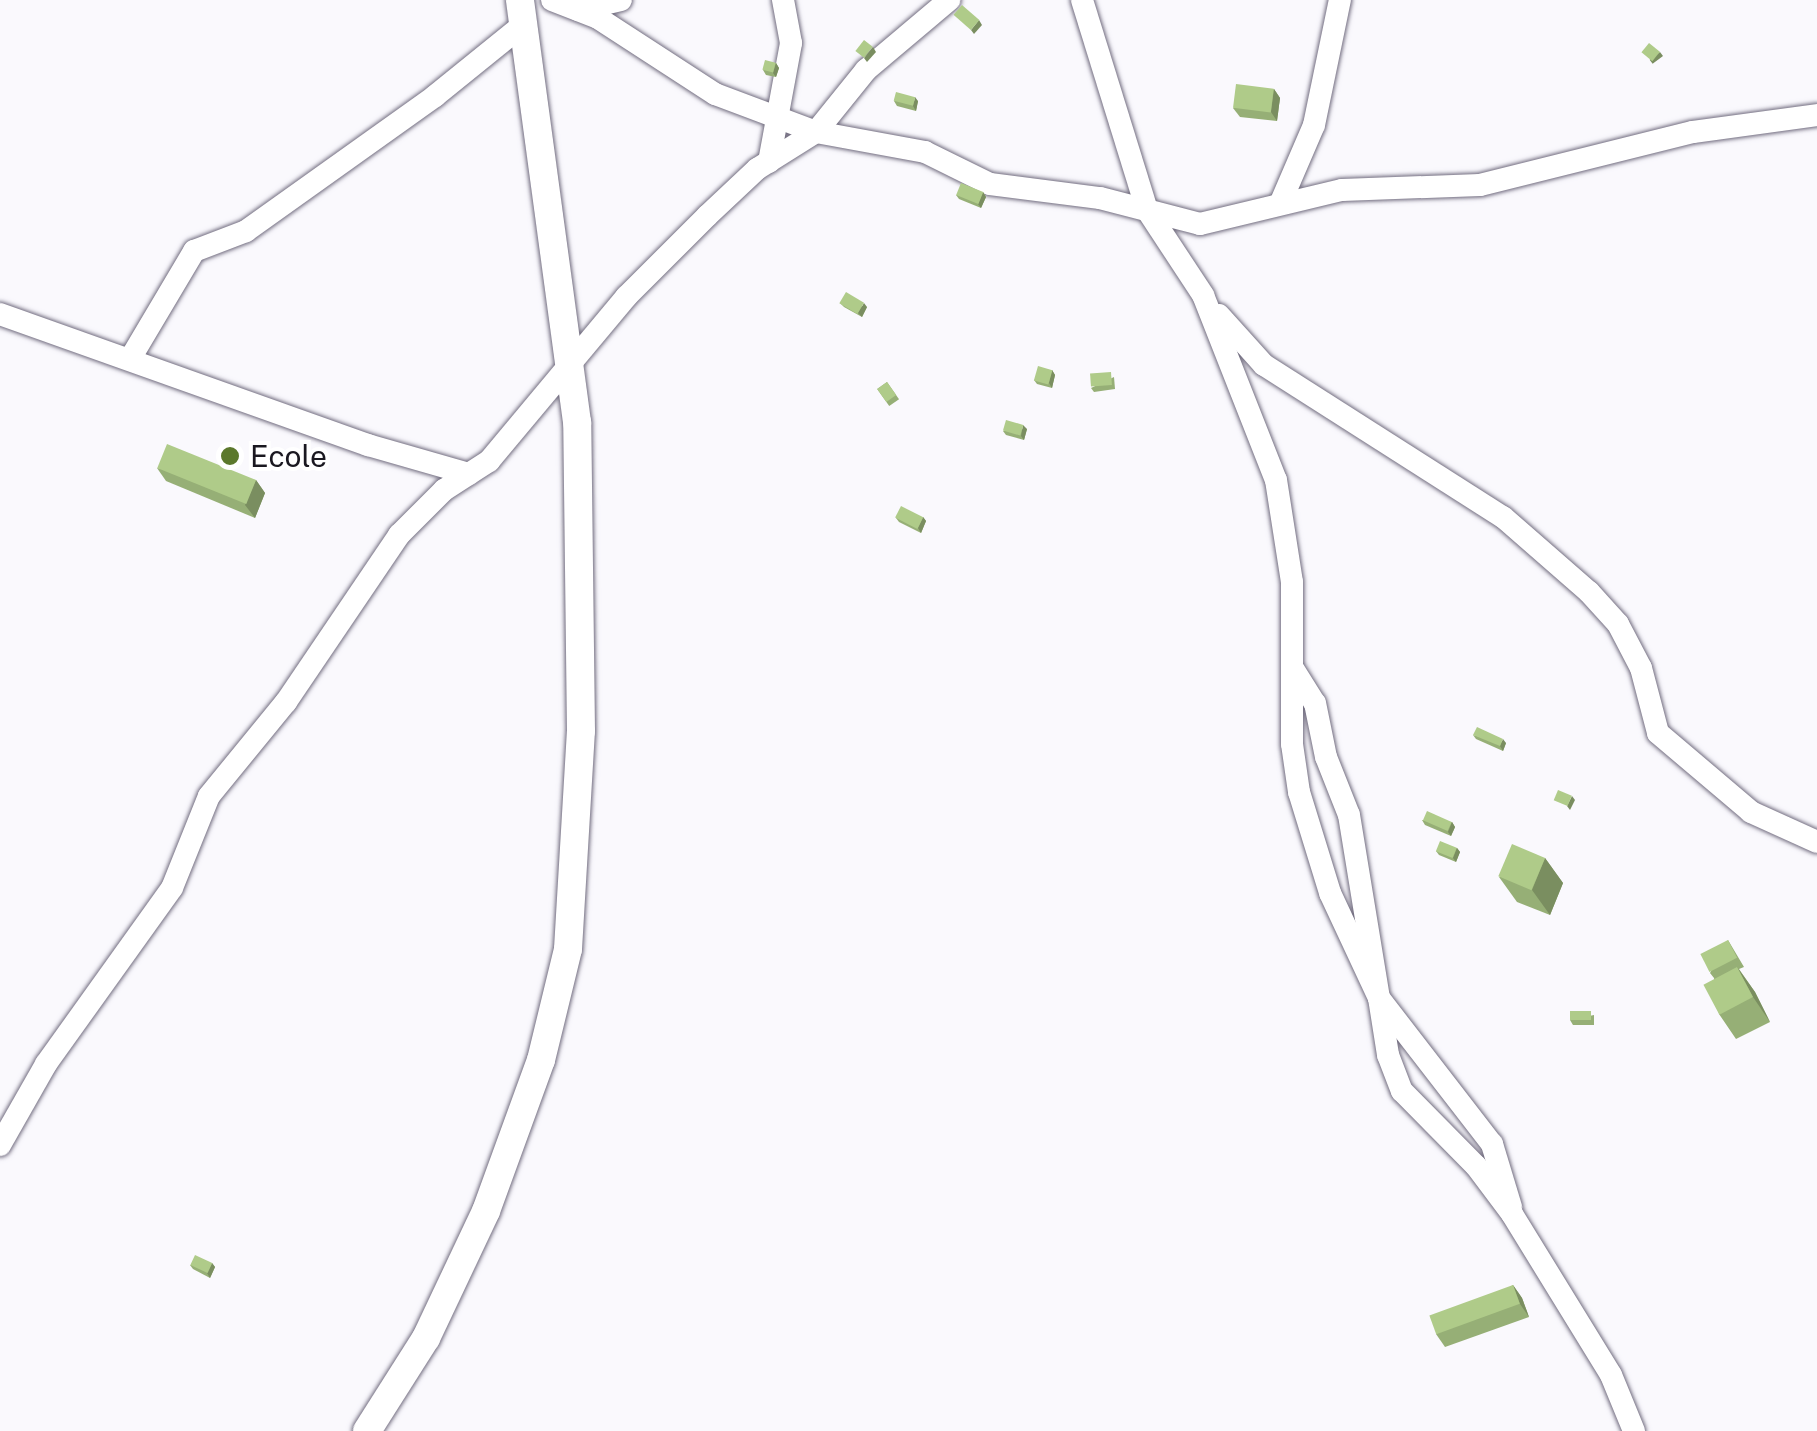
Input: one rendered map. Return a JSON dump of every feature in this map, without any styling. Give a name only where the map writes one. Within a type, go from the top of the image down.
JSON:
[{"type":"street","points":[[552,0],[578,10],[715,94],[816,132],[924,152],[990,184],[1147,210],[1200,224],[1342,190],[1480,186],[1693,132],[1817,115]]},
{"type":"street","points":[[578,10],[620,0]]},
{"type":"street","points":[[769,162],[781,119],[791,43],[783,0]]},
{"type":"street","points":[[0,1146],[46,1064],[172,888],[209,796],[286,702],[399,535],[469,474],[574,367],[626,297],[769,162],[816,132],[866,70],[949,0]]},
{"type":"street","points":[[1082,0],[1147,210],[1203,295],[1264,365],[1504,517],[1589,592],[1618,624],[1640,668],[1658,733],[1751,812],[1817,842]]},
{"type":"street","points":[[1280,204],[1314,125],[1340,0]]},
{"type":"street","points":[[130,359],[194,252],[246,231],[435,96],[522,12]]},
{"type":"street","points":[[367,1431],[426,1338],[470,1247],[512,1144],[561,987],[576,864],[581,731],[574,367],[522,12]]},
{"type":"street","points":[[1203,295],[1276,480],[1292,582],[1299,792],[1330,893],[1379,998],[1492,1144],[1512,1214]]},
{"type":"street","points":[[0,314],[469,474]]},
{"type":"street","points":[[1292,668],[1315,703],[1326,758],[1349,815],[1379,998],[1402,1091],[1476,1166],[1512,1214],[1611,1375],[1634,1431]]},
{"type":"building","points":[[962,5],[979,20],[971,30],[953,15]]},
{"type":"building","points":[[864,40],[873,47],[864,58],[855,51]]},
{"type":"building","points":[[1649,43],[1660,52],[1652,61],[1641,52]]},
{"type":"building","points":[[765,60],[776,63],[773,73],[762,70]]},
{"type":"building","points":[[1236,84],[1274,89],[1271,112],[1233,108]]},
{"type":"building","points":[[896,92],[915,97],[913,106],[894,101]]},
{"type":"building","points":[[961,183],[983,192],[978,204],[956,195]]},
{"type":"building","points":[[846,292],[864,303],[857,314],[839,303]]},
{"type":"building","points":[[1038,366],[1052,370],[1048,385],[1034,380]]},
{"type":"building","points":[[1111,372],[1112,385],[1091,386],[1090,373]]},
{"type":"building","points":[[887,382],[896,395],[886,402],[877,389]]},
{"type":"building","points":[[1006,420],[1023,425],[1020,436],[1003,431]]},
{"type":"building","points":[[167,444],[256,480],[246,504],[157,468]]},
{"type":"building","points":[[901,506],[923,517],[917,529],[895,518]]},
{"type":"building","points":[[1477,727],[1503,739],[1500,746],[1473,735]]},
{"type":"building","points":[[1558,790],[1572,796],[1568,806],[1554,800]]},
{"type":"building","points":[[1427,811],[1452,822],[1448,831],[1423,820]]},
{"type":"building","points":[[1440,841],[1457,848],[1453,858],[1436,851]]},
{"type":"building","points":[[1512,844],[1545,858],[1531,890],[1498,876]]},
{"type":"building","points":[[1728,940],[1737,958],[1709,972],[1700,954]]},
{"type":"building","points":[[1737,967],[1753,997],[1719,1015],[1703,985]]},
{"type":"building","points":[[1570,1011],[1591,1011],[1591,1020],[1570,1020]]},
{"type":"building","points":[[195,1255],[212,1263],[208,1273],[190,1265]]},
{"type":"building","points":[[1513,1285],[1520,1304],[1436,1334],[1429,1315]]},
{"type":"place","name":"Ecole","points":[[230,456]]}]
